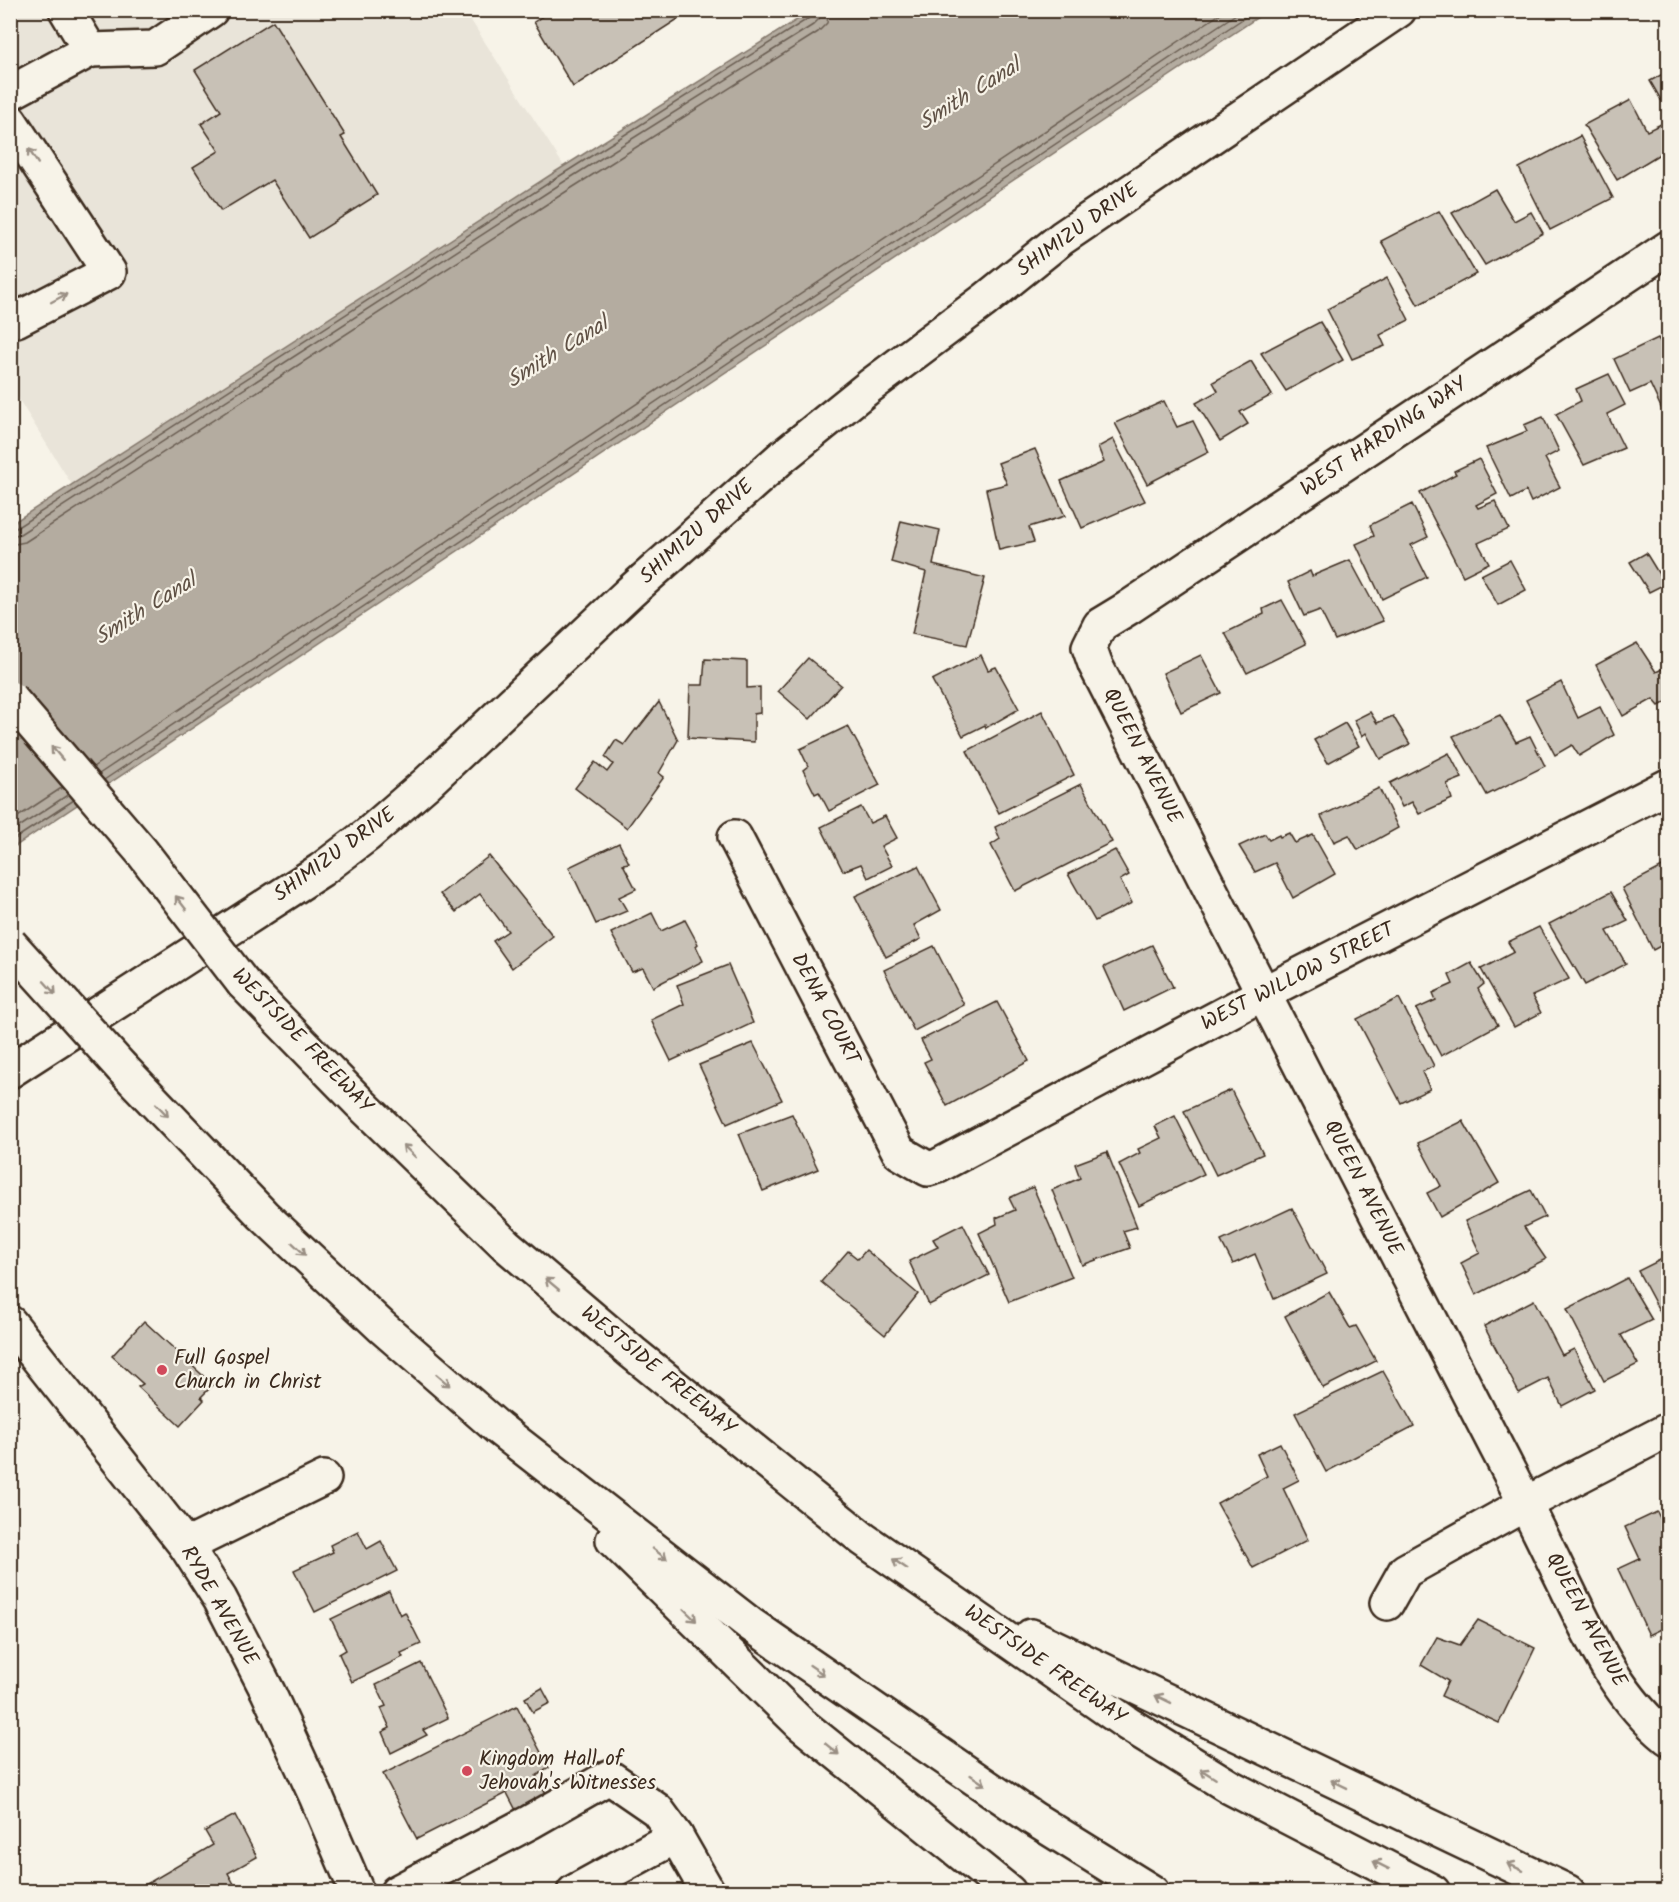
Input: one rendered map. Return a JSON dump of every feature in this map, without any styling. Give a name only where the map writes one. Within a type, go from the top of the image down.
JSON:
[{"type":"main road","points":[[66,10],[90,50]]},
{"type":"main road","points":[[10,93],[90,50],[155,48],[211,10]]},
{"type":"main road","name":"SHIMIZU DRIVE","points":[[10,1071],[321,870],[367,835],[427,783],[655,570],[782,457],[870,386],[985,300],[1062,238],[1399,10]]},
{"type":"main road","points":[[10,121],[109,272],[16,320],[10,312]]},
{"type":"main road","name":"WEST HARDING WAY","points":[[1100,625],[1668,248]]},
{"type":"main road","name":"QUEEN AVENUE","points":[[1100,625],[1089,647],[1095,664],[1262,994],[1525,1503],[1600,1654],[1625,1693],[1658,1730],[1668,1737]]},
{"type":"main road","name":"WESTSIDE FREEWAY","points":[[10,698],[141,852],[243,983],[360,1103],[506,1245],[633,1353],[863,1539],[1128,1724],[1230,1787],[1433,1892]]},
{"type":"main road","name":"WEST WILLOW STREET","points":[[928,1169],[938,1166],[1262,994],[1668,786]]},
{"type":"main road","name":"DENA COURT","points":[[735,837],[899,1152],[928,1169]]},
{"type":"main road","points":[[10,944],[122,1068],[263,1215],[382,1327],[498,1428],[750,1624],[1034,1818],[1152,1892]]},
{"type":"main road","name":"RYDE AVENUE","points":[[10,1323],[186,1546],[220,1599],[268,1692],[357,1892]]},
{"type":"main road","points":[[498,1428],[801,1724],[1009,1892]]},
{"type":"main road","points":[[1387,1603],[1405,1571],[1525,1503],[1668,1430]]},
{"type":"main road","points":[[186,1546],[324,1478]]},
{"type":"main road","points":[[948,1597],[1568,1892]]},
{"type":"main road","points":[[397,1892],[530,1822],[609,1777],[657,1810],[708,1892]]},
{"type":"main road","points":[[574,1892],[675,1836]]},
{"type":"shaded area","points":[[11,11],[465,11],[567,171],[74,488],[11,387]]},
{"type":"water","name":"Smith Canal","points":[[811,11],[1267,11],[11,849],[11,524],[555,172]]},
{"type":"building","points":[[552,10],[672,10],[678,19],[573,87],[534,22]]},
{"type":"building","points":[[709,10],[727,10],[714,18]]},
{"type":"building","points":[[273,21],[345,135],[341,137],[377,195],[309,238],[272,180],[221,211],[193,167],[219,151],[201,124],[221,111],[195,70]]},
{"type":"building","points":[[1668,71],[1668,112],[1650,81]]},
{"type":"building","points":[[1631,100],[1647,131],[1663,123],[1668,132],[1668,149],[1617,180],[1584,125]]},
{"type":"building","points":[[1580,136],[1613,198],[1550,230],[1519,168]]},
{"type":"building","points":[[1495,189],[1514,221],[1531,212],[1543,233],[1485,265],[1452,213]]},
{"type":"building","points":[[1439,211],[1476,274],[1418,305],[1381,241]]},
{"type":"building","points":[[1387,278],[1409,320],[1380,335],[1385,346],[1352,359],[1327,309]]},
{"type":"building","points":[[1320,322],[1343,360],[1286,391],[1261,353]]},
{"type":"building","points":[[1658,338],[1664,348],[1668,346],[1668,415],[1665,416],[1650,384],[1630,393],[1614,359]]},
{"type":"building","points":[[1251,361],[1272,395],[1240,412],[1248,424],[1220,441],[1196,403],[1218,391],[1213,382]]},
{"type":"building","points":[[1609,374],[1625,405],[1607,414],[1624,448],[1584,465],[1556,414],[1581,401],[1576,389]]},
{"type":"building","points":[[1164,401],[1177,427],[1193,421],[1209,452],[1147,484],[1115,423]]},
{"type":"building","points":[[1543,417],[1559,451],[1545,458],[1560,487],[1531,502],[1526,491],[1511,499],[1486,448],[1527,431],[1524,425]]},
{"type":"building","points":[[1113,439],[1145,501],[1082,528],[1061,481],[1104,462],[1098,447]]},
{"type":"building","points":[[1035,449],[1065,516],[1029,527],[1034,542],[999,550],[986,489],[1007,484],[998,463]]},
{"type":"building","points":[[1479,459],[1497,494],[1476,505],[1478,508],[1495,501],[1509,529],[1478,543],[1489,563],[1463,576],[1420,493],[1456,474],[1454,471]]},
{"type":"building","points":[[1412,504],[1428,537],[1411,545],[1427,577],[1382,599],[1356,544],[1374,536],[1370,525]]},
{"type":"building","points":[[901,521],[940,530],[933,565],[985,578],[967,645],[912,634],[926,572],[891,562]]},
{"type":"building","points":[[1646,553],[1665,584],[1649,592],[1630,562]]},
{"type":"building","points":[[1350,560],[1383,621],[1335,640],[1320,610],[1304,616],[1288,582],[1310,571],[1312,576]]},
{"type":"building","points":[[1510,560],[1526,590],[1498,605],[1481,575]]},
{"type":"building","points":[[1282,600],[1306,644],[1247,673],[1225,633],[1264,614],[1263,609]]},
{"type":"building","points":[[1637,643],[1656,672],[1668,666],[1668,701],[1659,706],[1653,699],[1623,716],[1596,665]]},
{"type":"building","points":[[981,655],[988,670],[996,667],[1019,709],[986,728],[985,725],[963,736],[932,680]]},
{"type":"building","points":[[1201,655],[1221,693],[1181,712],[1163,673]]},
{"type":"building","points":[[808,658],[841,685],[810,719],[778,691]]},
{"type":"building","points":[[705,659],[747,661],[747,688],[760,687],[760,713],[754,714],[754,742],[688,738],[690,685],[703,685]]},
{"type":"building","points":[[1561,682],[1578,718],[1600,707],[1614,735],[1579,756],[1572,745],[1555,755],[1526,700]]},
{"type":"building","points":[[659,702],[678,740],[659,773],[664,777],[627,828],[575,788],[595,762],[607,772],[613,764],[605,757],[616,740],[624,745]]},
{"type":"building","points":[[1042,711],[1074,775],[999,813],[967,751]]},
{"type":"building","points":[[1370,712],[1377,723],[1393,716],[1410,744],[1380,759],[1366,733],[1362,736],[1354,720]]},
{"type":"building","points":[[1500,715],[1516,742],[1530,736],[1545,766],[1487,795],[1453,736]]},
{"type":"building","points":[[1345,723],[1359,746],[1328,763],[1314,740]]},
{"type":"building","points":[[848,726],[880,785],[829,811],[819,792],[815,794],[803,770],[808,766],[800,749]]},
{"type":"building","points":[[1449,753],[1462,778],[1447,784],[1452,799],[1419,814],[1412,802],[1402,807],[1390,783]]},
{"type":"building","points":[[1081,784],[1112,842],[1015,891],[991,845],[1000,839],[995,827]]},
{"type":"building","points":[[1379,788],[1398,828],[1358,850],[1349,835],[1334,842],[1321,816]]},
{"type":"building","points":[[861,807],[870,823],[885,816],[897,838],[881,846],[892,866],[868,878],[861,864],[843,871],[821,827]]},
{"type":"building","points":[[1289,833],[1295,843],[1313,835],[1335,874],[1293,898],[1275,863],[1255,872],[1239,846],[1265,834],[1269,840]]},
{"type":"building","points":[[619,843],[629,863],[623,864],[636,889],[619,897],[627,911],[596,924],[569,867]]},
{"type":"building","points":[[1115,850],[1129,875],[1120,880],[1132,903],[1095,921],[1068,874]]},
{"type":"building","points":[[489,856],[553,936],[512,968],[493,941],[508,931],[480,894],[456,912],[440,894]]},
{"type":"building","points":[[1668,864],[1668,942],[1653,950],[1622,888]]},
{"type":"building","points":[[918,866],[941,910],[914,925],[921,939],[886,957],[855,896]]},
{"type":"building","points":[[1611,892],[1628,921],[1607,931],[1626,964],[1585,985],[1549,924]]},
{"type":"building","points":[[652,913],[661,931],[685,920],[698,944],[696,946],[703,961],[653,987],[643,968],[632,972],[611,933]]},
{"type":"building","points":[[1539,927],[1569,979],[1532,996],[1541,1013],[1514,1027],[1481,969],[1514,952],[1508,942]]},
{"type":"building","points":[[1152,945],[1173,987],[1124,1011],[1104,967]]},
{"type":"building","points":[[934,946],[964,1005],[914,1031],[884,970]]},
{"type":"building","points":[[1471,963],[1484,984],[1478,989],[1498,1025],[1441,1056],[1416,1009],[1436,1000],[1433,993],[1453,984],[1449,975]]},
{"type":"building","points":[[728,965],[753,1023],[671,1061],[651,1020],[684,1004],[677,985]]},
{"type":"building","points":[[1399,998],[1434,1066],[1422,1072],[1430,1089],[1401,1103],[1357,1019]]},
{"type":"building","points":[[997,1002],[1029,1061],[947,1106],[924,1062],[931,1059],[921,1040]]},
{"type":"building","points":[[753,1043],[782,1100],[727,1124],[699,1065]]},
{"type":"building","points":[[1231,1090],[1263,1154],[1216,1175],[1184,1111]]},
{"type":"building","points":[[792,1114],[818,1169],[763,1191],[739,1134]]},
{"type":"building","points":[[1175,1116],[1204,1174],[1139,1206],[1119,1164],[1140,1153],[1138,1149],[1161,1138],[1155,1126]]},
{"type":"building","points":[[1463,1121],[1499,1183],[1440,1217],[1427,1193],[1441,1186],[1418,1143]]},
{"type":"building","points":[[1107,1152],[1137,1227],[1123,1231],[1130,1248],[1082,1265],[1052,1190],[1080,1178],[1075,1164]]},
{"type":"building","points":[[1033,1187],[1072,1277],[1009,1302],[979,1233],[997,1224],[996,1218],[1015,1210],[1009,1198]]},
{"type":"building","points":[[1531,1190],[1545,1217],[1524,1227],[1546,1259],[1476,1295],[1461,1263],[1480,1253],[1465,1221]]},
{"type":"building","points":[[1292,1208],[1327,1274],[1274,1299],[1255,1254],[1233,1264],[1221,1241]]},
{"type":"building","points":[[963,1224],[989,1275],[929,1305],[909,1261],[938,1247],[933,1239]]},
{"type":"building","points":[[866,1250],[918,1294],[885,1335],[821,1282],[848,1251],[858,1259]]},
{"type":"building","points":[[1668,1256],[1668,1310],[1661,1314],[1638,1271]]},
{"type":"building","points":[[1627,1278],[1652,1320],[1621,1335],[1638,1364],[1604,1381],[1567,1309]]},
{"type":"building","points":[[1329,1292],[1350,1328],[1356,1326],[1376,1361],[1323,1388],[1285,1316]]},
{"type":"building","points":[[1534,1300],[1562,1355],[1574,1349],[1595,1389],[1562,1406],[1548,1378],[1519,1393],[1484,1326]]},
{"type":"building","name":"Full Gospel Church in Christ","points":[[144,1321],[213,1385],[201,1397],[204,1400],[180,1426],[138,1387],[143,1384],[112,1356]]},
{"type":"building","points":[[1383,1371],[1414,1426],[1326,1472],[1295,1413]]},
{"type":"building","points":[[1280,1443],[1299,1480],[1283,1488],[1308,1540],[1253,1568],[1217,1503],[1267,1476],[1257,1454]]},
{"type":"building","points":[[1657,1512],[1668,1533],[1668,1553],[1662,1556],[1668,1567],[1668,1626],[1649,1635],[1618,1569],[1640,1559],[1625,1527]]},
{"type":"building","points":[[358,1531],[367,1549],[381,1541],[397,1571],[315,1612],[294,1570],[333,1552],[330,1545]]},
{"type":"building","points":[[389,1591],[400,1615],[405,1612],[421,1644],[401,1653],[403,1657],[352,1682],[339,1654],[346,1650],[331,1619]]},
{"type":"building","points":[[1478,1620],[1535,1648],[1499,1723],[1441,1696],[1448,1681],[1421,1665],[1437,1637],[1460,1645]]},
{"type":"building","points":[[421,1663],[448,1718],[423,1730],[427,1735],[391,1753],[382,1732],[390,1728],[381,1708],[386,1706],[376,1685]]},
{"type":"building","points":[[542,1688],[550,1703],[533,1712],[525,1698]]},
{"type":"building","name":"Kingdom Hall of Jehovah's Witnesses","points":[[517,1706],[549,1768],[536,1776],[550,1800],[519,1816],[507,1793],[417,1839],[383,1774]]},
{"type":"building","points":[[235,1815],[257,1857],[228,1873],[234,1884],[222,1892],[133,1892],[213,1845],[205,1831]]},
{"type":"place","name":"Full Gospel Church in Christ","points":[[162,1370]]},
{"type":"place","name":"Kingdom Hall of Jehovah's Witnesses","points":[[467,1771]]}]
